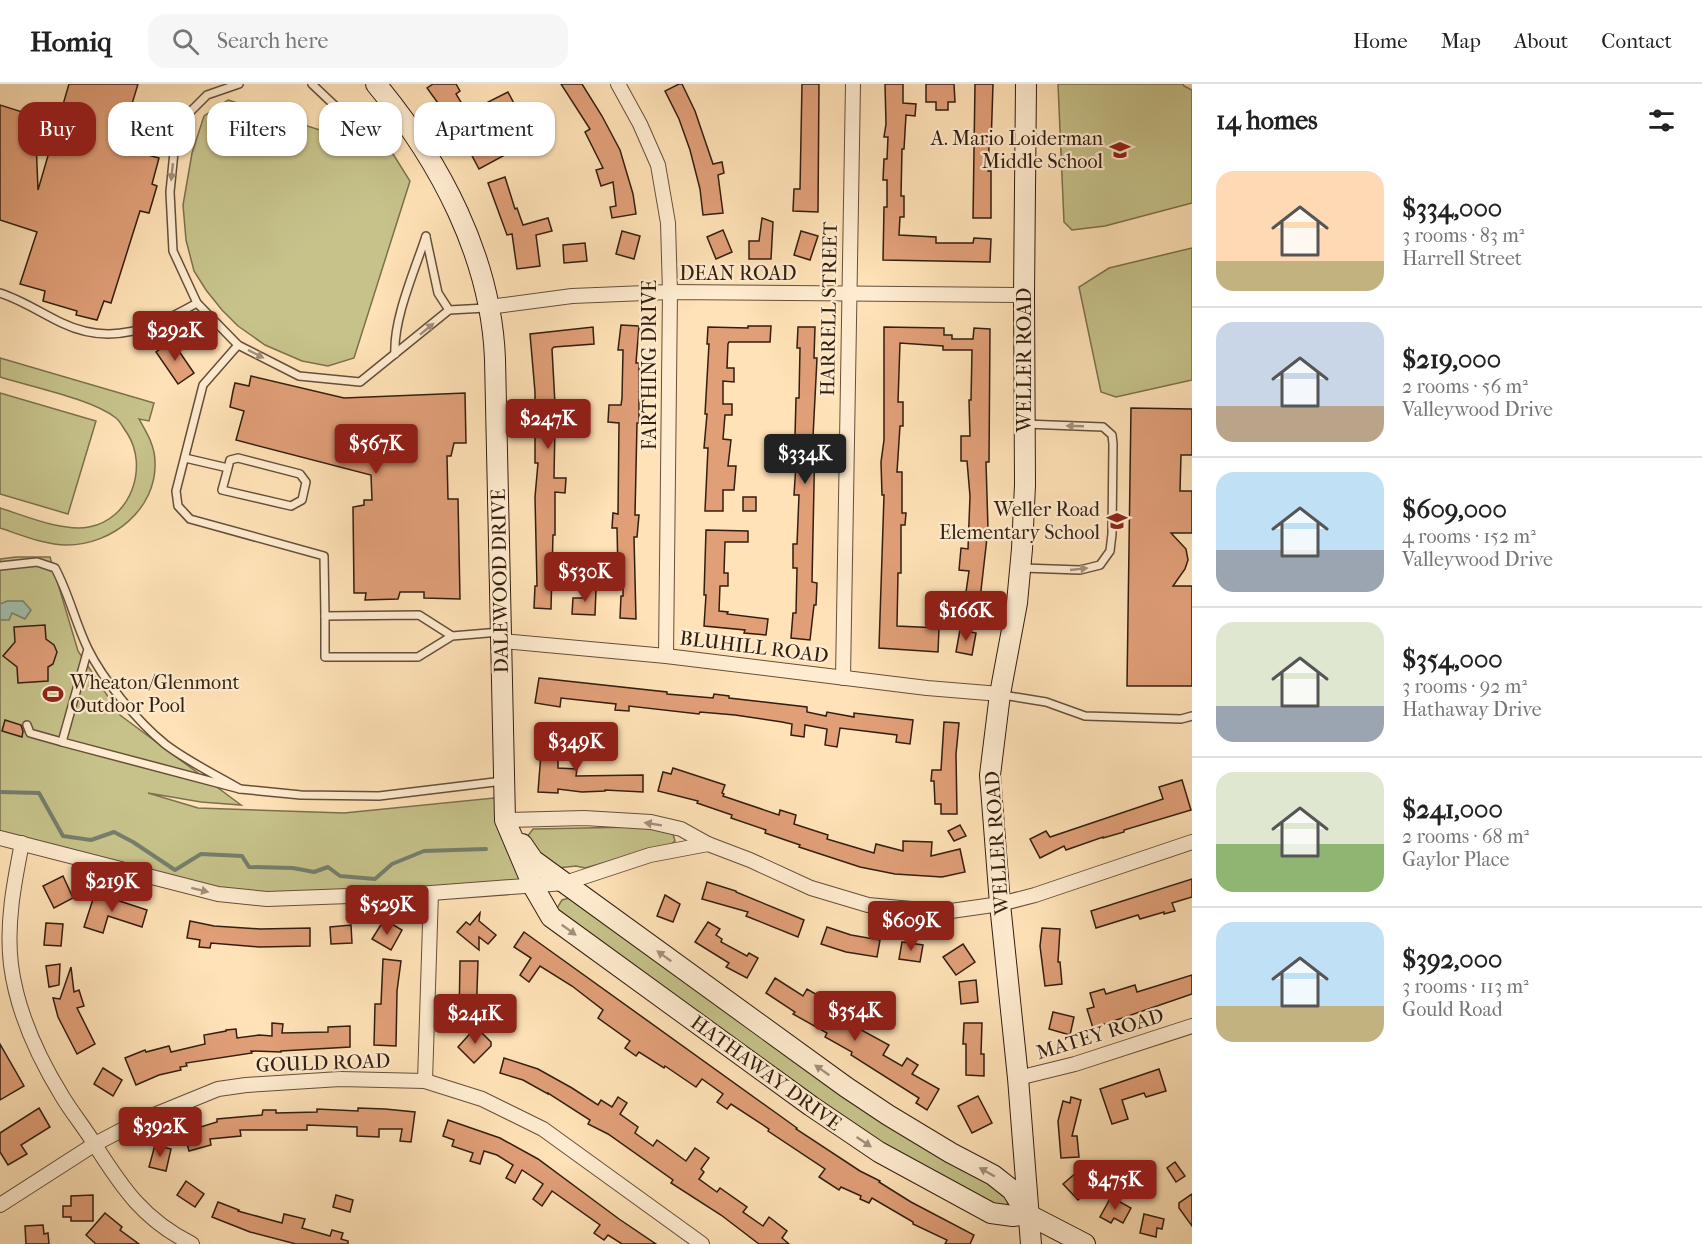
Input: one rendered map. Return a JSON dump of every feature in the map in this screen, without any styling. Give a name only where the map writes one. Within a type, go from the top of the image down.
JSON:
[{"type":"street","name":"DALEWOOD DRIVE","points":[[376,84],[401,113],[439,171],[472,243],[489,307],[495,353],[505,820],[533,886]]},
{"type":"street","name":"FARTHING DRIVE","points":[[618,84],[640,124],[658,165],[668,223],[670,292],[666,656]]},
{"type":"street","name":"HARRELL STREET","points":[[843,678],[853,84]]},
{"type":"street","name":"WELLER ROAD","points":[[1026,84],[1025,485],[1021,568],[1017,603],[1000,694],[990,775],[1031,1244]]},
{"type":"street","name":"DEAN ROAD","points":[[489,307],[572,296],[670,292],[1024,295]]},
{"type":"street","name":"BLUHILL ROAD","points":[[501,636],[927,688],[1000,694]]},
{"type":"street","points":[[505,820],[584,818],[651,822],[681,829],[708,844],[811,888],[868,905],[945,912],[1000,904],[1035,895],[1192,842]]},
{"type":"street","points":[[505,820],[533,860],[565,884]]},
{"type":"street","points":[[0,838],[218,894],[267,899],[431,893],[565,884],[650,855],[708,844]]},
{"type":"street","points":[[22,843],[14,885],[9,940],[21,1008],[36,1048],[61,1095],[123,1188],[147,1214],[169,1233],[192,1244]]},
{"type":"street","name":"HATHAWAY DRIVE","points":[[565,884],[846,1087],[915,1132],[993,1175],[1012,1190],[1027,1214],[1085,1244]]},
{"type":"street","name":"HATHAWAY DRIVE","points":[[533,886],[550,917],[879,1152],[991,1213],[1013,1216],[1027,1214]]},
{"type":"street","points":[[425,1081],[431,893]]},
{"type":"street","name":"MATEY ROAD","points":[[1018,1078],[1075,1064],[1192,1026]]},
{"type":"street","name":"GOULD ROAD","points":[[0,1205],[95,1144],[137,1122],[218,1089],[340,1079],[425,1081],[482,1099],[543,1129],[702,1244]]},
{"type":"lane","points":[[239,84],[207,95],[187,115],[174,152],[170,192],[173,251],[197,303],[238,345],[299,376],[360,382],[449,310],[489,307]]},
{"type":"lane","points":[[312,84],[331,102]]},
{"type":"lane","points":[[395,354],[394,340],[400,315],[426,236],[438,293],[449,310]]},
{"type":"lane","points":[[0,293],[63,324],[97,335],[141,330],[197,303]]},
{"type":"lane","points":[[238,345],[203,385],[176,490],[178,506],[190,519],[324,556],[325,657],[418,657],[452,636],[501,636]]},
{"type":"lane","points":[[1021,568],[1080,570],[1101,565],[1110,551],[1112,534],[1112,435],[1103,427],[1025,424]]},
{"type":"lane","points":[[185,458],[228,468]]},
{"type":"lane","points":[[238,458],[300,474],[306,482],[302,500],[291,506],[222,490],[228,468],[230,460],[238,458]]},
{"type":"lane","points":[[0,566],[37,562],[55,568],[65,586],[88,649],[114,689],[138,718],[166,745],[240,789]]},
{"type":"lane","points":[[325,616],[419,615],[452,636]]},
{"type":"lane","points":[[62,742],[88,649]]},
{"type":"lane","points":[[1000,694],[1046,702],[1085,716],[1181,719],[1192,716]]},
{"type":"lane","points":[[27,725],[30,733],[240,789],[301,795],[379,796],[504,781]]},
{"type":"shaded area","name":"A. Mario Loiderman Middle School","points":[[1058,84],[1183,84],[1192,90],[1192,203],[1105,226],[1072,230],[1064,222]]},
{"type":"shaded area","points":[[207,114],[207,156],[307,156],[307,126],[319,130],[319,156],[394,156],[410,181],[354,358],[328,366],[302,361],[265,345],[238,326],[222,310],[194,271],[186,240],[183,205],[191,156],[195,156],[195,144],[204,116]]},
{"type":"shaded area","points":[[1192,248],[1192,380],[1116,397],[1101,392],[1079,287],[1109,268]]},
{"type":"shaded area","points":[[0,358],[154,403],[149,421],[139,419],[154,450],[154,479],[140,509],[129,521],[100,539],[67,545],[42,541],[0,528],[0,508],[67,527],[89,527],[104,522],[116,514],[132,490],[136,476],[136,461],[127,433],[116,418],[77,399],[0,377]]},
{"type":"shaded area","points":[[0,393],[96,421],[68,514],[0,494]]},
{"type":"shaded area","points":[[50,557],[78,651],[120,715],[241,805],[201,802],[148,793],[198,808],[344,813],[504,797],[505,820],[565,883],[267,899],[0,838],[0,559]]},
{"type":"shaded area","points":[[7,601],[23,601],[31,610],[25,619],[12,613],[9,620],[0,620],[0,604]]},
{"type":"shaded area","points":[[635,827],[664,830],[673,834],[675,841],[585,868],[576,866],[558,868],[539,852],[527,837],[533,829]]},
{"type":"shaded area","points":[[569,898],[1006,1193],[1008,1206],[992,1206],[846,1122],[559,914],[557,908],[562,900]]},
{"type":"building","points":[[69,84],[138,84],[133,102],[108,102],[108,156],[159,158],[152,184],[157,186],[149,213],[140,211],[111,303],[104,301],[97,320],[76,315],[77,311],[43,301],[45,291],[20,284],[37,232],[0,220],[0,105],[18,111],[18,156],[37,156],[38,190],[48,156],[96,156],[96,102],[64,102]]},
{"type":"building","points":[[433,84],[456,84],[460,91],[456,94],[461,102],[437,102],[427,88]]},
{"type":"building","points":[[561,84],[582,84],[602,116],[620,150],[633,194],[636,214],[612,218],[610,207],[616,206],[613,182],[601,186],[596,170],[603,168],[585,132],[590,129]]},
{"type":"building","points":[[682,84],[695,111],[713,164],[722,162],[724,173],[718,175],[723,213],[703,215],[700,189],[690,150],[679,119],[665,91]]},
{"type":"building","points":[[802,84],[819,84],[818,212],[793,211],[794,189],[800,189]]},
{"type":"building","points":[[885,84],[903,84],[903,103],[916,104],[915,116],[906,115],[904,149],[902,149],[901,196],[904,196],[904,217],[900,217],[899,235],[936,237],[936,243],[973,243],[974,238],[991,239],[990,262],[883,260],[887,180],[883,180],[888,137],[884,137]]},
{"type":"building","points":[[926,84],[954,84],[955,102],[948,102],[948,110],[936,110],[936,102],[926,102]]},
{"type":"building","points":[[975,84],[993,84],[988,171],[991,171],[991,218],[973,218]]},
{"type":"building","points":[[508,92],[513,102],[488,102]]},
{"type":"building","points":[[472,156],[503,156],[479,169]]},
{"type":"building","points":[[505,177],[515,209],[517,208],[523,225],[548,218],[552,231],[536,235],[540,266],[517,269],[512,234],[507,235],[488,183]]},
{"type":"building","points":[[762,218],[773,222],[771,259],[749,259],[749,241],[759,241]]},
{"type":"building","points":[[723,230],[732,252],[716,259],[707,237]]},
{"type":"building","points":[[622,231],[640,236],[634,259],[616,254]]},
{"type":"building","points":[[801,231],[818,236],[810,260],[794,255]]},
{"type":"building","points":[[585,243],[587,261],[564,263],[563,245]]},
{"type":"building","points":[[621,325],[639,326],[636,363],[639,363],[639,423],[637,423],[635,515],[639,515],[637,537],[634,537],[636,619],[620,618],[623,573],[618,573],[617,528],[612,528],[613,513],[618,514],[619,423],[608,422],[609,405],[621,405],[622,398],[623,350],[618,350]]},
{"type":"building","points":[[748,326],[771,326],[770,342],[729,342],[728,344],[727,368],[734,368],[734,382],[723,381],[723,404],[732,404],[732,415],[725,415],[723,439],[731,440],[728,466],[736,466],[734,490],[723,490],[723,511],[705,511],[708,448],[704,448],[707,414],[705,414],[708,327],[748,328]]},
{"type":"building","points":[[593,327],[594,344],[552,349],[555,404],[559,404],[559,424],[555,424],[554,478],[566,478],[565,493],[555,492],[551,609],[534,608],[535,586],[537,586],[535,497],[538,463],[535,463],[535,392],[530,334]]},
{"type":"building","points":[[798,327],[815,327],[814,358],[817,358],[813,437],[815,437],[812,582],[817,583],[810,640],[791,638],[793,613],[796,613],[797,568],[793,568],[793,544],[797,544],[799,495],[794,495],[797,449],[789,449],[789,436],[795,436],[796,398],[799,398]]},
{"type":"building","points":[[884,327],[944,328],[944,335],[952,335],[952,339],[973,339],[974,328],[990,329],[989,462],[986,462],[988,529],[979,608],[964,606],[969,571],[959,570],[961,548],[968,549],[970,496],[967,461],[961,461],[961,436],[970,436],[969,400],[971,400],[972,350],[943,350],[943,346],[900,343],[898,402],[903,402],[903,426],[900,426],[897,472],[902,472],[902,513],[906,513],[905,525],[901,525],[901,573],[898,573],[897,626],[939,628],[938,652],[879,648],[884,495],[882,495],[881,462],[884,440]]},
{"type":"building","points":[[172,341],[194,373],[178,384],[156,352]]},
{"type":"building","points":[[251,376],[344,398],[465,393],[466,443],[454,443],[451,456],[447,456],[448,499],[458,499],[460,599],[424,598],[424,592],[400,592],[398,599],[365,600],[366,593],[354,593],[353,507],[364,505],[364,500],[372,500],[371,475],[236,440],[244,411],[230,407],[233,391],[235,383],[249,386]]},
{"type":"building","name":"Weller Road Elementary School","points":[[1131,408],[1192,409],[1192,455],[1181,455],[1180,491],[1192,491],[1192,533],[1171,533],[1186,549],[1188,560],[1185,569],[1173,586],[1192,586],[1192,686],[1127,686]]},
{"type":"building","points":[[743,497],[756,497],[756,511],[743,511]]},
{"type":"building","points":[[706,530],[748,531],[748,542],[725,542],[724,573],[728,573],[728,586],[720,586],[719,611],[768,619],[766,635],[744,633],[745,630],[704,626]]},
{"type":"building","points":[[583,588],[596,589],[595,615],[572,614],[573,598],[583,598]]},
{"type":"building","points":[[45,625],[46,639],[54,645],[57,652],[53,664],[48,667],[48,681],[18,683],[17,667],[3,656],[15,642],[14,627]]},
{"type":"building","points":[[960,630],[976,633],[972,655],[956,652]]},
{"type":"building","points":[[539,678],[667,692],[667,694],[713,698],[714,694],[729,696],[729,698],[807,707],[807,712],[826,716],[827,712],[854,717],[854,713],[913,720],[910,744],[896,742],[897,735],[840,728],[837,747],[825,745],[827,729],[805,725],[804,737],[791,735],[792,724],[735,715],[700,712],[699,714],[629,706],[629,711],[615,710],[616,704],[561,698],[560,707],[535,703]]},
{"type":"building","points":[[5,720],[21,725],[22,737],[2,731]]},
{"type":"building","points":[[944,722],[959,723],[956,754],[957,814],[941,814],[941,804],[935,804],[934,781],[931,781],[932,770],[941,770]]},
{"type":"building","points":[[539,730],[558,730],[558,768],[577,769],[576,776],[643,775],[643,792],[605,790],[582,792],[558,789],[558,793],[538,792],[541,753],[539,753]]},
{"type":"building","points":[[673,768],[725,785],[723,796],[779,815],[780,810],[796,815],[794,824],[828,835],[827,839],[874,853],[876,844],[903,851],[903,841],[932,842],[931,856],[960,849],[965,872],[942,877],[895,874],[860,867],[799,847],[800,845],[765,833],[766,830],[731,818],[732,815],[697,803],[698,801],[658,791],[663,772],[671,774]]},
{"type":"building","points":[[1182,780],[1191,810],[1066,850],[1064,846],[1040,858],[1030,839],[1046,831],[1050,837],[1163,799],[1159,787]]},
{"type":"building","points":[[960,825],[966,836],[954,841],[948,831]]},
{"type":"building","points":[[63,876],[73,898],[54,908],[43,886]]},
{"type":"building","points":[[1192,879],[1192,897],[1172,903],[1175,911],[1140,919],[1138,915],[1096,928],[1091,911]]},
{"type":"building","points":[[707,882],[736,891],[804,920],[798,937],[746,916],[748,912],[702,899]]},
{"type":"building","points":[[95,893],[147,910],[142,927],[108,916],[103,933],[84,927]]},
{"type":"building","points":[[665,895],[680,904],[673,922],[657,916]]},
{"type":"building","points":[[480,913],[479,921],[496,935],[488,944],[479,937],[479,950],[457,932],[466,922],[470,925]]},
{"type":"building","points":[[190,921],[214,926],[260,929],[310,928],[310,946],[259,947],[211,943],[210,948],[199,947],[200,940],[187,938]]},
{"type":"building","points":[[708,922],[720,929],[716,935],[722,939],[721,942],[747,956],[749,953],[758,958],[747,978],[726,967],[729,963],[695,942]]},
{"type":"building","points":[[46,923],[63,924],[61,946],[44,945]]},
{"type":"building","points":[[382,923],[390,928],[392,924],[402,930],[391,950],[372,939]]},
{"type":"building","points":[[351,925],[352,943],[331,944],[330,927]]},
{"type":"building","points":[[827,927],[851,935],[880,940],[877,957],[846,952],[821,944]]},
{"type":"building","points":[[1042,928],[1060,929],[1058,962],[1060,962],[1062,984],[1045,986],[1040,946]]},
{"type":"building","points":[[524,932],[796,1129],[911,1202],[974,1235],[970,1244],[945,1244],[947,1240],[913,1224],[872,1198],[869,1203],[860,1199],[861,1196],[841,1187],[839,1190],[819,1177],[825,1169],[731,1104],[727,1109],[717,1102],[723,1094],[702,1079],[696,1087],[665,1066],[664,1068],[639,1052],[636,1056],[625,1048],[630,1041],[598,1018],[603,1010],[572,986],[540,966],[529,982],[520,975],[531,958],[514,947]]},
{"type":"building","points":[[902,942],[923,945],[920,962],[899,959]]},
{"type":"building","points":[[963,944],[975,962],[956,975],[943,957]]},
{"type":"building","points":[[383,959],[401,961],[397,991],[396,1046],[374,1045],[375,1004],[381,1004]]},
{"type":"building","points":[[460,961],[478,961],[476,1021],[459,1021]]},
{"type":"building","points":[[60,964],[59,985],[49,987],[46,966]]},
{"type":"building","points":[[71,967],[74,992],[79,990],[84,1006],[77,1008],[95,1044],[77,1054],[58,1017],[53,998],[60,999]]},
{"type":"building","points":[[1192,975],[1192,994],[1093,1028],[1087,1009],[1094,1007],[1090,993],[1104,989],[1106,994],[1135,985],[1137,992]]},
{"type":"building","points":[[775,978],[803,996],[807,989],[826,1000],[819,1013],[843,1026],[845,1021],[889,1045],[883,1055],[902,1066],[907,1058],[918,1065],[912,1074],[939,1089],[927,1110],[916,1103],[919,1098],[851,1055],[852,1052],[825,1037],[827,1033],[793,1014],[795,1012],[766,993]]},
{"type":"building","points":[[976,980],[978,1002],[961,1004],[959,982]]},
{"type":"building","points":[[1053,1012],[1074,1017],[1070,1035],[1049,1029]]},
{"type":"building","points":[[272,1023],[283,1024],[282,1033],[328,1032],[328,1027],[350,1026],[350,1047],[281,1052],[251,1051],[252,1053],[186,1063],[187,1066],[180,1067],[181,1070],[159,1075],[136,1085],[125,1058],[145,1050],[146,1052],[169,1046],[171,1052],[205,1044],[204,1035],[226,1030],[236,1029],[237,1038],[272,1036]]},
{"type":"building","points":[[964,1023],[982,1023],[981,1054],[984,1054],[984,1076],[966,1075],[966,1044],[963,1044]]},
{"type":"building","points":[[476,1027],[491,1042],[491,1046],[474,1063],[458,1047]]},
{"type":"building","points":[[0,1044],[24,1086],[0,1100]]},
{"type":"building","points":[[504,1058],[538,1069],[598,1105],[601,1100],[612,1107],[618,1097],[627,1103],[620,1114],[638,1127],[635,1133],[653,1146],[657,1140],[686,1161],[695,1148],[709,1158],[701,1169],[704,1172],[699,1179],[717,1192],[720,1188],[747,1207],[743,1212],[763,1226],[769,1217],[787,1231],[782,1238],[789,1244],[759,1244],[721,1215],[671,1183],[673,1180],[608,1134],[588,1124],[590,1120],[548,1093],[523,1080],[500,1073]]},
{"type":"building","points":[[103,1068],[122,1080],[113,1096],[94,1084]]},
{"type":"building","points":[[1159,1069],[1166,1091],[1146,1097],[1144,1093],[1122,1100],[1128,1119],[1112,1124],[1100,1089]]},
{"type":"building","points":[[978,1096],[992,1123],[972,1133],[958,1106]]},
{"type":"building","points":[[1071,1097],[1081,1100],[1072,1136],[1077,1136],[1079,1157],[1061,1158],[1058,1121],[1063,1101],[1070,1103]]},
{"type":"building","points":[[39,1108],[50,1127],[21,1145],[27,1154],[8,1165],[0,1152],[0,1133]]},
{"type":"building","points":[[358,1108],[415,1112],[411,1142],[400,1141],[402,1129],[379,1129],[379,1137],[357,1136],[357,1127],[307,1125],[307,1130],[240,1130],[241,1136],[210,1139],[211,1145],[189,1151],[184,1132],[217,1122],[217,1119],[262,1115],[263,1110],[276,1110],[276,1113],[317,1112],[317,1109],[358,1111]]},
{"type":"building","points":[[448,1120],[500,1138],[538,1159],[656,1244],[622,1244],[608,1235],[604,1240],[594,1233],[600,1225],[552,1191],[542,1206],[533,1199],[543,1184],[522,1170],[515,1183],[506,1178],[513,1165],[497,1155],[484,1151],[480,1164],[470,1161],[473,1153],[452,1146],[454,1140],[443,1136]]},
{"type":"building","points":[[155,1145],[171,1149],[166,1171],[149,1167]]},
{"type":"building","points":[[1175,1162],[1185,1176],[1176,1182],[1167,1168]]},
{"type":"building","points":[[1077,1172],[1091,1188],[1078,1200],[1063,1184]]},
{"type":"building","points":[[186,1181],[204,1194],[195,1207],[177,1195]]},
{"type":"building","points":[[1192,1194],[1192,1226],[1179,1208],[1179,1203]]},
{"type":"building","points":[[93,1195],[93,1221],[71,1221],[71,1217],[63,1217],[63,1206],[71,1206],[71,1196]]},
{"type":"building","points":[[336,1195],[353,1200],[350,1212],[333,1207]]},
{"type":"building","points":[[1111,1197],[1131,1208],[1123,1223],[1114,1218],[1111,1223],[1100,1217]]},
{"type":"building","points":[[218,1202],[238,1211],[282,1223],[284,1214],[305,1219],[302,1228],[330,1236],[332,1230],[343,1233],[341,1239],[348,1241],[348,1244],[296,1244],[250,1232],[212,1217]]},
{"type":"building","points":[[105,1213],[122,1227],[120,1230],[139,1244],[96,1244],[86,1235]]},
{"type":"building","points":[[1144,1214],[1164,1219],[1162,1229],[1157,1228],[1156,1237],[1140,1233]]},
{"type":"building","points":[[43,1225],[44,1234],[48,1233],[49,1244],[26,1244],[25,1226]]},
{"type":"waterway","points":[[0,792],[39,793],[63,836],[91,840],[114,832],[175,870],[201,854],[242,856],[249,867],[293,868],[314,872],[328,867],[340,876],[375,879],[392,864],[424,851],[486,849]]},
{"type":"place","name":"A. Mario Loiderman Middle School","points":[[1120,150]]},
{"type":"place","name":"Weller Road Elementary School","points":[[1117,521]]},
{"type":"place","name":"Wheaton/Glenmont Outdoor Pool","points":[[53,694]]}]
